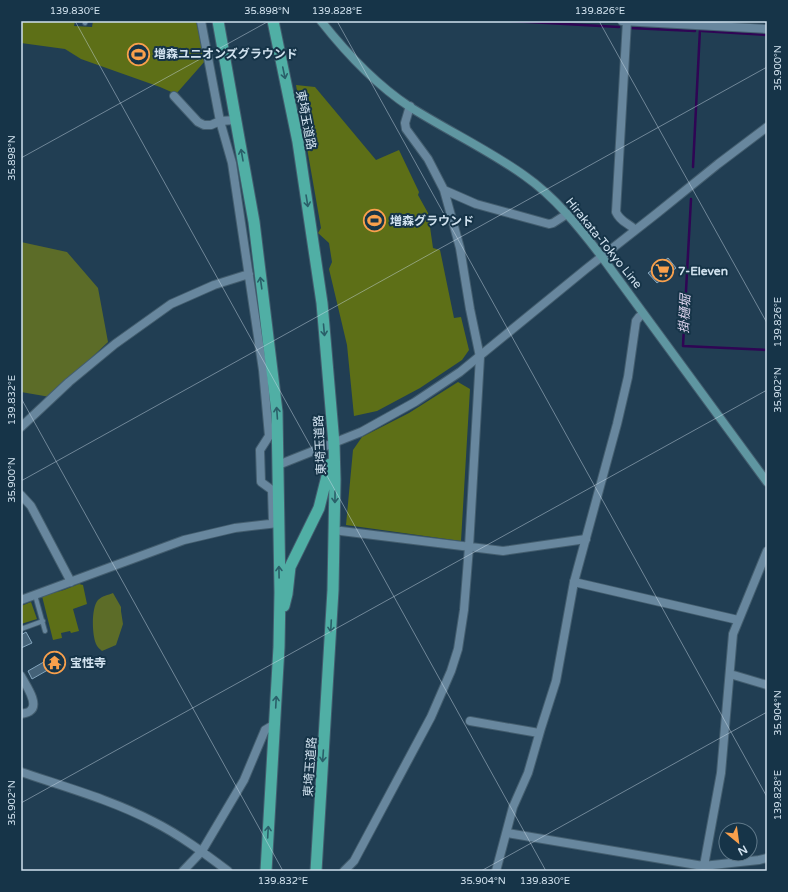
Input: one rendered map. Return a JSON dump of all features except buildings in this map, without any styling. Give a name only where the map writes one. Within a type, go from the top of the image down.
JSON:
[{"type":"highway","points":[[218,21],[254,222],[277,412],[278,466],[276,523],[279,629],[266,871]]},
{"type":"highway","name":"東埼玉道路","points":[[273,21],[298,142],[322,302],[334,444],[335,480],[333,590],[316,871]]},
{"type":"highway","points":[[279,629],[287,594],[290,568],[319,508],[327,480],[334,444]]},
{"type":"main road","name":"Hirakata-Tokyo Line","points":[[321,21],[345,51],[375,80],[410,106],[525,175],[567,214],[602,257],[766,479]]},
{"type":"street","points":[[21,600],[184,540],[235,528],[276,523],[272,490],[261,482],[260,450],[269,436],[263,370],[249,274],[232,163],[220,121],[200,21]]},
{"type":"street","points":[[622,21],[698,23],[767,29]]},
{"type":"street","points":[[626,21],[616,212],[621,220],[630,224],[635,230]]},
{"type":"street","points":[[174,96],[198,122],[204,125],[211,125],[220,121],[236,120]]},
{"type":"street","points":[[344,871],[354,861],[420,738],[441,695],[458,649],[464,610],[480,356],[470,309],[460,248],[444,190],[428,159],[406,129],[405,123],[410,106]]},
{"type":"street","points":[[278,466],[361,432],[415,402],[460,372],[635,230],[767,127]]},
{"type":"street","points":[[444,190],[476,204],[549,224],[567,214]]},
{"type":"street","points":[[21,427],[69,382],[115,344],[172,304],[214,285],[249,274]]},
{"type":"street","points":[[496,871],[513,807],[528,773],[556,681],[574,582],[617,424],[628,377],[636,321],[643,314]]},
{"type":"street","points":[[21,495],[31,506],[71,582]]},
{"type":"street","points":[[341,531],[503,551],[586,539]]},
{"type":"street","points":[[703,869],[721,772],[733,634],[767,551]]},
{"type":"street","points":[[574,582],[738,620]]},
{"type":"street","points":[[730,674],[767,685]]},
{"type":"street","points":[[21,676],[32,696],[33,702],[31,711],[21,714]]},
{"type":"street","points":[[470,722],[539,733]]},
{"type":"street","points":[[183,871],[202,851],[244,780],[266,730],[275,724]]},
{"type":"street","points":[[21,772],[90,795],[147,819],[175,833],[228,871]]},
{"type":"street","points":[[507,833],[703,869],[767,858]]},
{"type":"lane","points":[[35,595],[45,631]]},
{"type":"lane","points":[[21,629],[43,621]]},
{"type":"green space","name":"増森ユニオンズグラウンド","points":[[21,21],[75,21],[74,26],[92,27],[93,21],[196,21],[205,61],[176,94],[81,59],[65,49],[21,43]]},
{"type":"green space","name":"増森グラウンド","points":[[296,85],[315,87],[376,160],[399,150],[419,192],[418,195],[428,213],[433,248],[440,250],[454,318],[461,317],[469,350],[462,360],[420,388],[377,411],[354,416],[347,345],[329,269],[332,262],[329,243],[318,233],[321,228]]},
{"type":"green space","points":[[21,242],[67,252],[98,288],[108,342],[50,397],[21,392]]},
{"type":"green space","points":[[458,382],[470,389],[461,541],[346,525],[353,450],[362,437],[409,413]]},
{"type":"green space","points":[[79,584],[83,585],[87,604],[73,609],[79,631],[61,633],[62,638],[53,640],[42,596]]},
{"type":"green space","points":[[113,593],[121,607],[123,624],[116,645],[102,651],[96,645],[95,640],[93,622],[94,609],[98,600]]},
{"type":"green space","points":[[31,602],[37,619],[21,624],[21,606]]},
{"type":"waterway","points":[[511,21],[619,27]]},
{"type":"waterway","points":[[630,28],[695,31]]},
{"type":"waterway","name":"掛樋堀","points":[[693,167],[700,29]]},
{"type":"waterway","points":[[702,31],[767,35]]},
{"type":"waterway","name":"掛樋堀","points":[[691,199],[683,346],[767,350]]},
{"type":"place","name":"増森ユニオンズグラウンド","points":[[138,54]]},
{"type":"place","name":"増森グラウンド","points":[[374,221]]},
{"type":"place","name":"7-Eleven","points":[[662,271]]},
{"type":"place","name":"宝性寺","points":[[54,663]]}]
